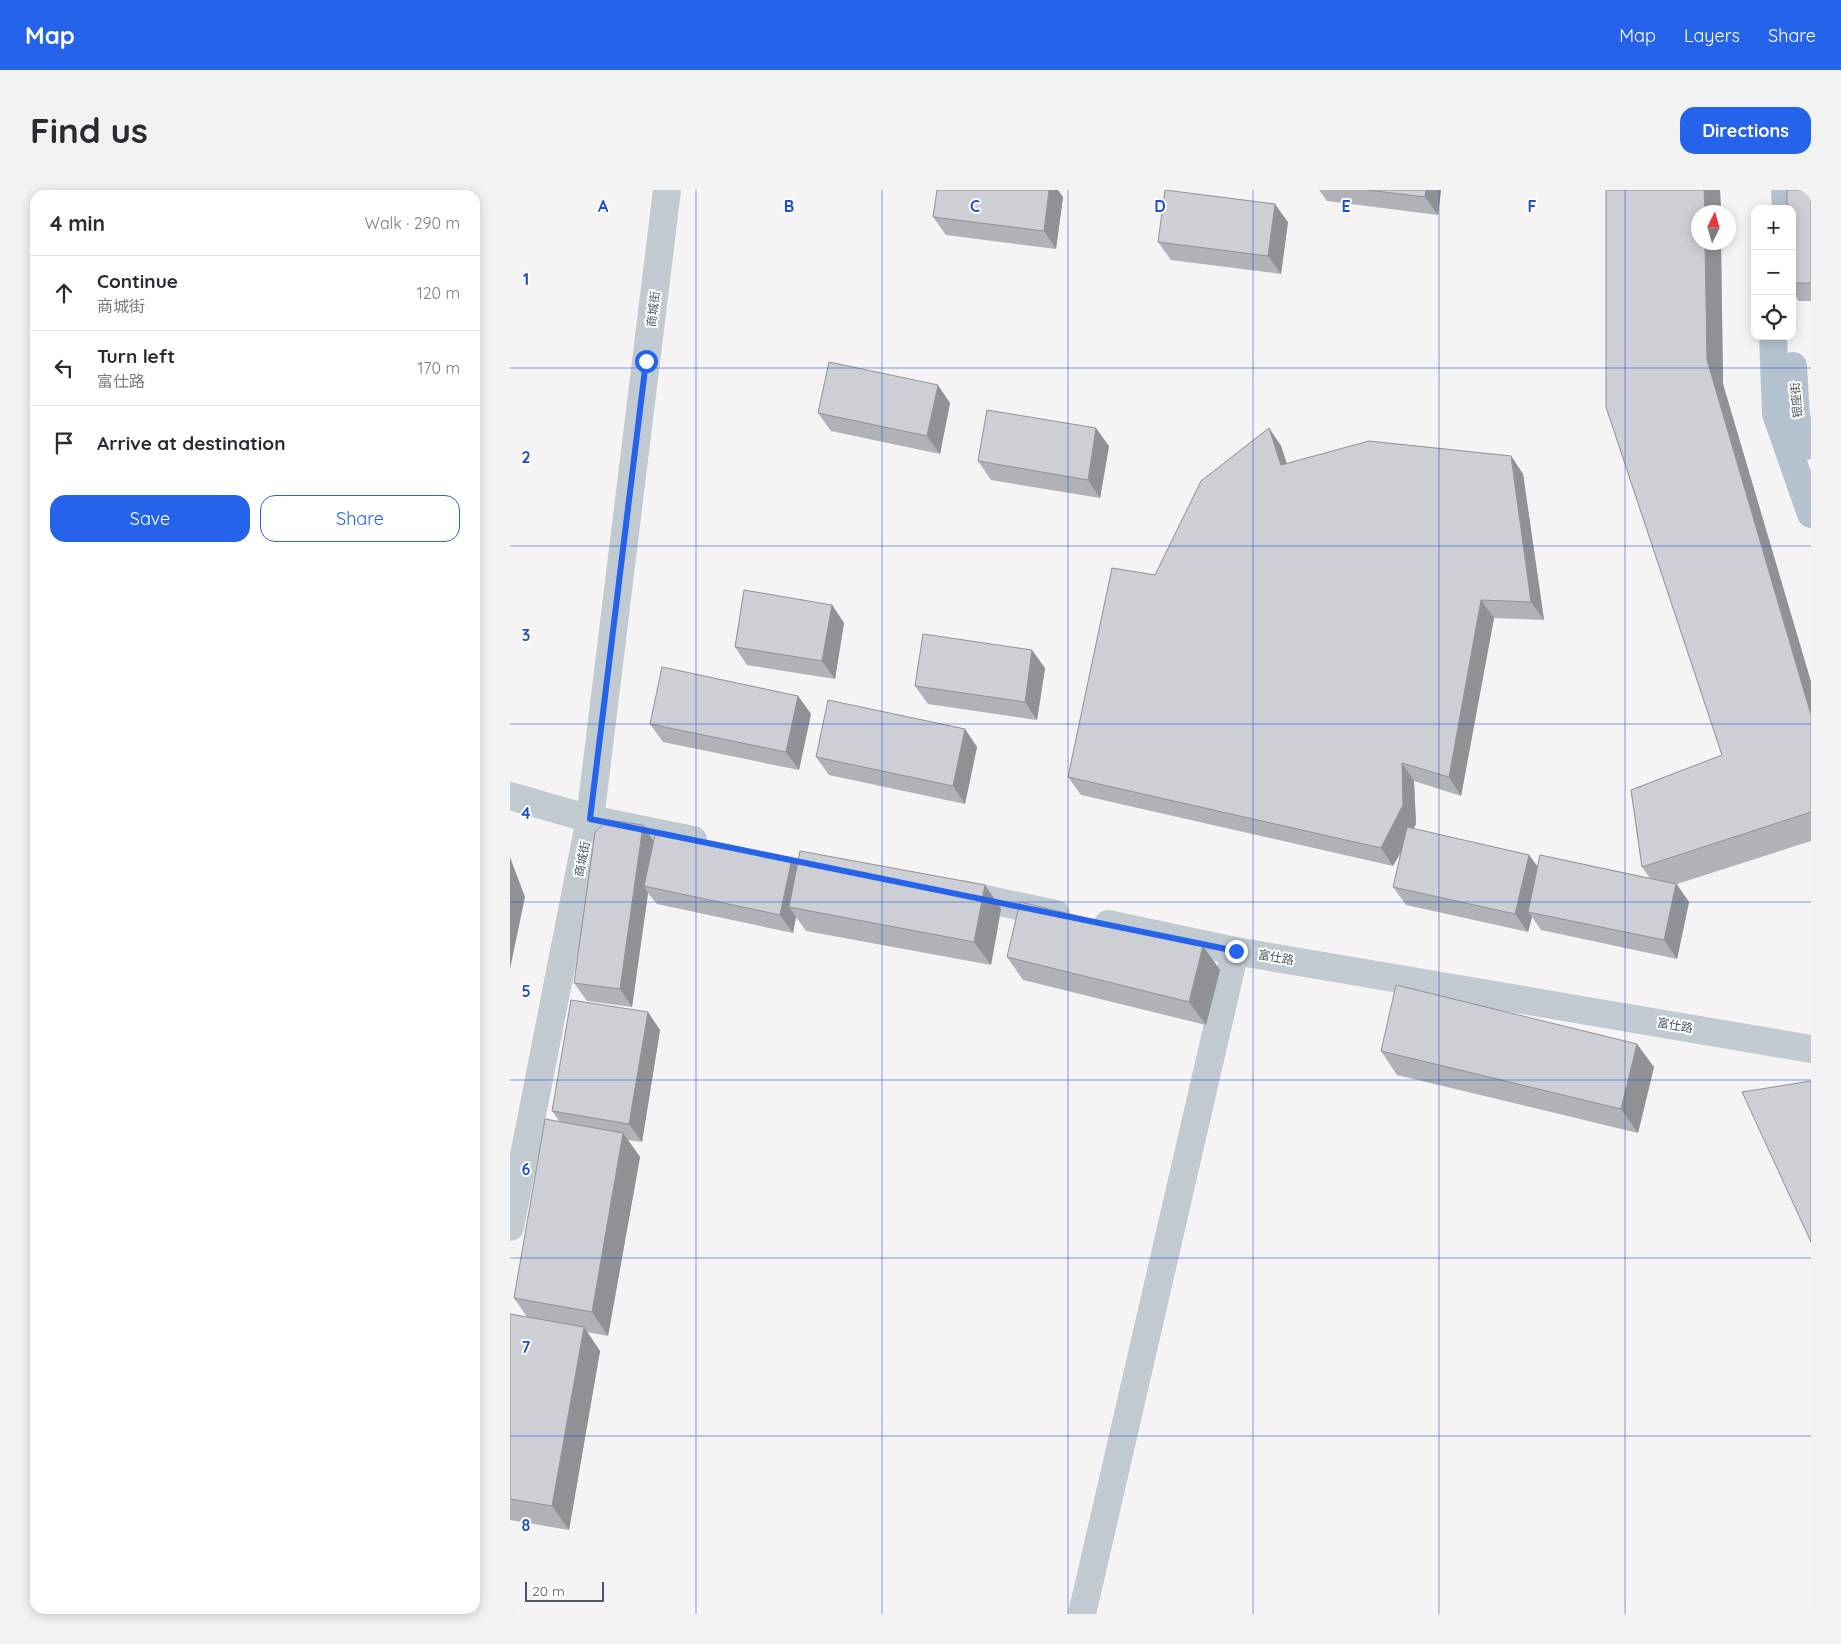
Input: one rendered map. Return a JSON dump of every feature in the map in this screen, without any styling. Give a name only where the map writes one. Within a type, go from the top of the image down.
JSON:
[{"type":"main road","points":[[1768,190],[1769,205]]},
{"type":"main road","points":[[1786,190],[1786,205]]},
{"type":"main road","points":[[1773,340],[1776,414],[1811,514]]},
{"type":"main road","name":"银座街","points":[[1792,340],[1796,417],[1811,462]]},
{"type":"street","name":"商城街","points":[[510,1227],[590,819],[667,190]]},
{"type":"street","points":[[510,796],[590,819],[717,845]]},
{"type":"street","name":"富仕路","points":[[932,889],[1236,951],[1811,1048]]},
{"type":"street","points":[[1082,1614],[1236,951]]},
{"type":"building","points":[[937,190],[1049,190],[1044,231],[933,217]]},
{"type":"building","points":[[1165,190],[1275,204],[1268,256],[1158,242]]},
{"type":"building","points":[[1368,190],[1426,190],[1425,197]]},
{"type":"building","points":[[1606,190],[1704,190],[1705,205],[1691,205],[1691,250],[1705,250],[1707,360],[1811,715],[1811,812],[1642,867],[1631,790],[1722,755],[1606,407]]},
{"type":"building","points":[[1787,190],[1811,190],[1811,283],[1796,283],[1796,205],[1787,205]]},
{"type":"building","points":[[829,362],[938,385],[927,436],[818,413]]},
{"type":"building","points":[[987,410],[1096,428],[1088,480],[978,461]]},
{"type":"building","points":[[1269,428],[1281,465],[1369,441],[1511,456],[1531,602],[1481,600],[1449,777],[1402,763],[1403,805],[1381,848],[1068,777],[1112,568],[1155,575],[1201,481]]},
{"type":"building","points":[[744,590],[832,605],[822,661],[735,647]]},
{"type":"building","points":[[923,634],[1032,650],[1025,702],[915,686]]},
{"type":"building","points":[[662,667],[798,696],[786,752],[650,724]]},
{"type":"building","points":[[828,700],[965,729],[953,786],[816,757]]},
{"type":"building","points":[[608,820],[643,825],[620,989],[574,983],[595,832]]},
{"type":"building","points":[[1407,827],[1529,855],[1515,914],[1393,887]]},
{"type":"building","points":[[656,830],[792,858],[780,915],[644,886]]},
{"type":"building","points":[[800,851],[985,885],[974,942],[789,907]]},
{"type":"building","points":[[1540,855],[1676,884],[1664,940],[1528,912]]},
{"type":"building","points":[[1020,902],[1203,946],[1189,1002],[1007,957]]},
{"type":"building","points":[[1396,985],[1637,1044],[1621,1109],[1381,1051]]},
{"type":"building","points":[[571,1000],[648,1012],[629,1124],[552,1111]]},
{"type":"building","points":[[1811,1081],[1811,1242],[1742,1092]]},
{"type":"building","points":[[545,1119],[623,1133],[592,1312],[514,1298]]},
{"type":"building","points":[[510,1314],[584,1327],[552,1506],[510,1499]]},
{"type":"route","points":[[646,361],[590,819],[1236,951]]}]
